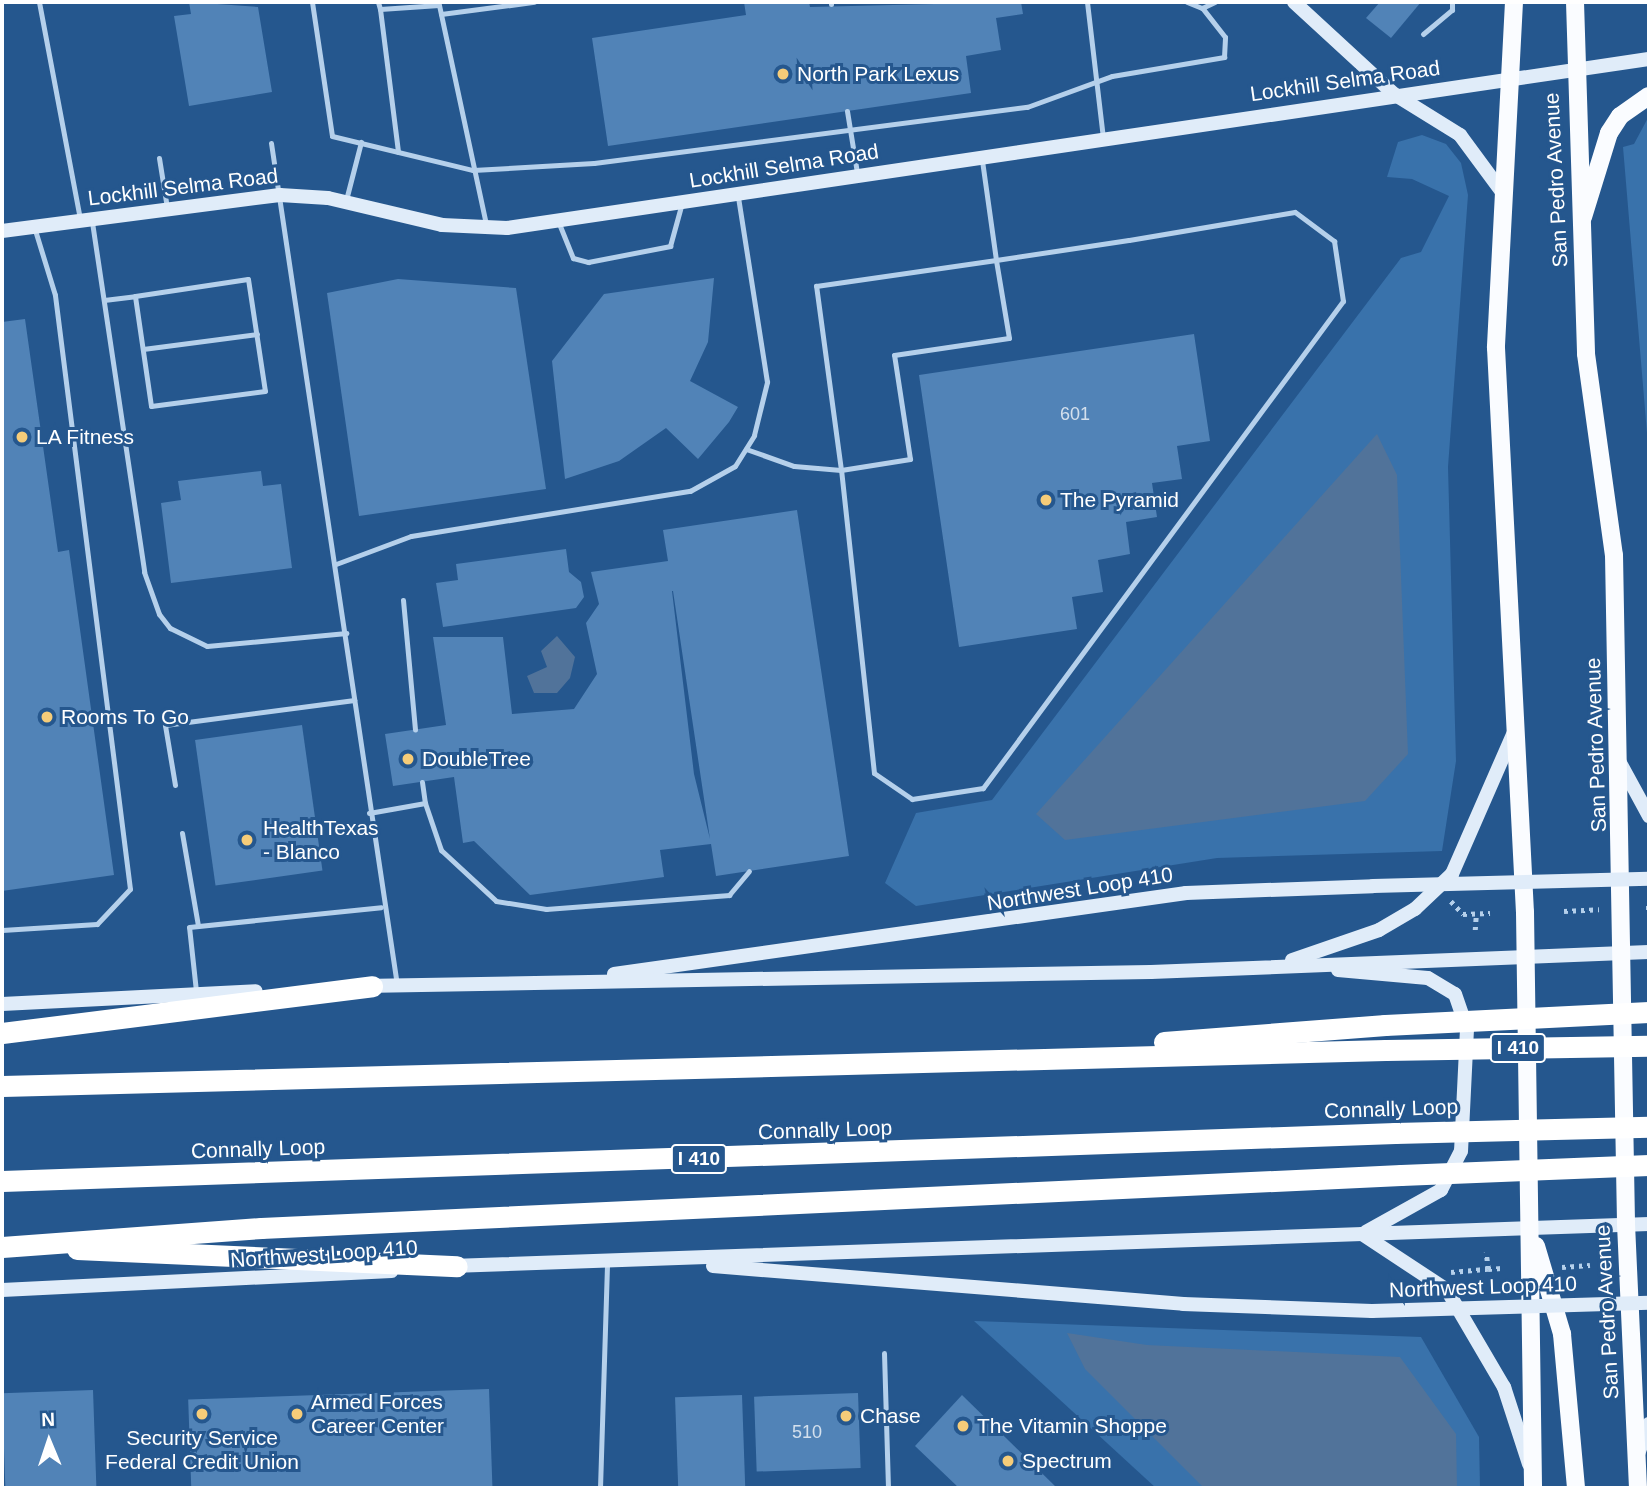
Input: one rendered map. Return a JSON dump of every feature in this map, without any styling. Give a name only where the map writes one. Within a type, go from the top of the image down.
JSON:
[{"type":"highway","points":[[2,1033],[372,986]]},
{"type":"highway","points":[[926,1061],[1385,1025],[1649,1012]]},
{"type":"highway","name":"I 410","points":[[2,1086],[926,1061],[1649,1046]]},
{"type":"highway","name":"Connally Loop","points":[[2,1181],[1395,1133],[1649,1127]]},
{"type":"highway","points":[[2,1246],[261,1228],[1649,1165]]},
{"type":"highway","points":[[2,1246],[457,1266]]},
{"type":"main road","points":[[1294,2],[1394,94],[1460,135],[1502,192]]},
{"type":"main road","points":[[1514,2],[1507,80],[1496,348],[1526,956],[1532,1479]]},
{"type":"main road","name":"San Pedro Avenue","points":[[1575,2],[1574,72],[1587,354],[1614,555],[1625,952],[1626,1224],[1638,1488]]},
{"type":"main road","name":"Lockhill Selma Road","points":[[2,231],[280,195],[346,202],[442,225],[487,228],[558,221],[1394,94],[1574,72],[1649,59]]},
{"type":"main road","points":[[1581,223],[1609,133],[1620,116],[1649,96]]},
{"type":"main road","points":[[1278,965],[1379,930],[1415,909],[1452,874],[1514,732]]},
{"type":"main road","points":[[1619,761],[1649,816]]},
{"type":"main road","name":"Northwest Loop 410","points":[[520,984],[737,961],[1186,893],[1649,879]]},
{"type":"main road","name":"Northwest Loop 410","points":[[2,1004],[397,985],[1278,965],[1649,952]]},
{"type":"main road","points":[[1278,965],[1427,978],[1455,994],[1467,1029],[1461,1151],[1441,1190],[1362,1234],[1447,1290],[1504,1387],[1532,1479]]},
{"type":"main road","name":"Northwest Loop 410","points":[[2,1290],[457,1266],[1530,1226],[1649,1224]]},
{"type":"main road","points":[[1530,1226],[1562,1334],[1576,1488]]},
{"type":"main road","name":"Northwest Loop 410","points":[[649,1260],[1183,1304],[1372,1311],[1649,1303]]},
{"type":"main road","points":[[1636,1459],[1649,1424]]},
{"type":"lane","points":[[39,2],[104,300],[144,572],[159,614],[170,628],[207,646],[346,633]]},
{"type":"lane","points":[[312,2],[332,136],[473,170],[594,163],[1027,107],[1096,82],[1224,57],[1225,37],[1202,8],[1187,2]]},
{"type":"lane","points":[[441,14],[534,2]]},
{"type":"lane","points":[[1087,2],[1103,139]]},
{"type":"lane","points":[[1202,8],[1215,2]]},
{"type":"lane","points":[[1423,34],[1452,10],[1452,2]]},
{"type":"lane","points":[[398,152],[379,5],[439,5],[487,228]]},
{"type":"lane","points":[[847,111],[858,176]]},
{"type":"lane","points":[[346,202],[361,142]]},
{"type":"lane","points":[[271,143],[346,633],[381,907],[397,985]]},
{"type":"lane","points":[[159,158],[167,208]]},
{"type":"lane","points":[[746,449],[794,466],[841,471],[910,459],[894,355],[1009,338],[981,158]]},
{"type":"lane","points":[[336,565],[411,536],[690,491],[735,466],[746,449],[767,382],[738,195]]},
{"type":"lane","points":[[558,221],[573,258],[588,262],[670,246],[681,203]]},
{"type":"lane","points":[[1295,212],[1334,241],[1343,301],[983,788],[912,799],[874,773],[841,471],[816,286],[1295,212]]},
{"type":"lane","points":[[2,930],[97,924],[130,889],[55,295],[34,227]]},
{"type":"lane","points":[[104,300],[248,279],[265,391],[151,407],[135,296]]},
{"type":"lane","points":[[142,349],[257,334]]},
{"type":"lane","points":[[403,600],[415,729]]},
{"type":"lane","points":[[175,785],[165,725],[354,700]]},
{"type":"lane","points":[[422,782],[425,803],[441,850],[496,901],[546,909],[689,900],[729,895],[749,871]]},
{"type":"lane","points":[[369,813],[425,803]]},
{"type":"lane","points":[[183,833],[198,926]]},
{"type":"lane","points":[[197,995],[189,927],[381,907]]},
{"type":"lane","points":[[600,1488],[607,1261]]},
{"type":"lane","points":[[884,1353],[888,1488]]},
{"type":"path","points":[[1447,897],[1463,914],[1490,914]]},
{"type":"path","points":[[1564,911],[1599,909]]},
{"type":"path","points":[[1475,930],[1476,914]]},
{"type":"path","points":[[1486,1252],[1488,1269]]},
{"type":"path","points":[[1551,1268],[1590,1265]]},
{"type":"path","points":[[1442,1271],[1502,1268]]},
{"type":"shaded area","points":[[1649,116],[1649,457],[1623,147],[1634,144]]},
{"type":"shaded area","points":[[1422,135],[1446,144],[1461,163],[1468,195],[1448,467],[1456,761],[1442,851],[1217,858],[916,906],[885,883],[916,813],[992,800],[1401,258],[1421,252],[1449,196],[1412,179],[1387,177],[1398,142]]},
{"type":"shaded area","points":[[1377,434],[1397,475],[1408,754],[1365,801],[1065,840],[1036,814]]},
{"type":"shaded area","points":[[557,636],[575,657],[570,678],[557,693],[534,693],[527,676],[547,667],[541,651]]},
{"type":"shaded area","points":[[974,1321],[1421,1337],[1479,1437],[1480,1488],[1156,1488]]},
{"type":"shaded area","points":[[1067,1333],[1147,1345],[1400,1357],[1456,1434],[1457,1488],[1204,1488],[1085,1369]]},
{"type":"building","points":[[189,2],[258,7],[272,92],[189,106],[174,16],[191,14]]},
{"type":"building","name":"North Park Lexus","points":[[744,2],[809,2],[810,7],[1021,2],[1023,14],[996,18],[1001,50],[966,56],[971,93],[608,146],[592,38],[746,15]]},
{"type":"building","points":[[1380,2],[1421,2],[1391,38],[1366,18]]},
{"type":"building","points":[[714,278],[708,342],[690,381],[738,407],[729,422],[698,459],[666,428],[619,461],[565,479],[552,361],[604,294]]},
{"type":"building","points":[[398,279],[516,288],[546,489],[359,516],[327,293]]},
{"type":"building","name":"Rooms To Go","points":[[25,319],[58,552],[69,550],[114,875],[2,891],[2,322]]},
{"type":"building","name":"The Pyramid","points":[[1194,334],[1210,441],[1177,446],[1182,479],[1152,483],[1157,517],[1126,522],[1130,554],[1098,560],[1103,592],[1072,597],[1077,629],[959,647],[919,375]]},
{"type":"building","points":[[261,471],[263,486],[281,484],[292,568],[171,583],[161,503],[181,500],[178,481]]},
{"type":"building","points":[[797,510],[849,856],[716,876],[711,844],[660,850],[664,877],[530,895],[474,841],[463,843],[454,777],[393,786],[385,734],[446,725],[433,637],[503,637],[512,714],[574,709],[597,674],[586,623],[599,604],[591,572],[668,561],[663,530]],"holes":[[[673,591],[710,839],[694,774]]]},
{"type":"building","points":[[566,549],[569,572],[581,582],[584,597],[576,608],[443,627],[436,583],[458,580],[456,564]]},
{"type":"building","points":[[302,725],[322,871],[216,886],[195,740]]},
{"type":"building","points":[[489,1389],[492,1488],[191,1488],[188,1400]]},
{"type":"building","points":[[93,1390],[96,1488],[5,1488],[2,1393]]},
{"type":"building","points":[[858,1393],[861,1468],[757,1472],[754,1397]]},
{"type":"building","points":[[742,1395],[745,1488],[678,1488],[675,1397]]},
{"type":"building","points":[[962,1395],[1057,1488],[959,1488],[915,1446]]},
{"type":"place","name":"North Park Lexus","points":[[783,74]]},
{"type":"place","name":"LA Fitness","points":[[22,437]]},
{"type":"place","name":"The Pyramid","points":[[1046,500]]},
{"type":"place","name":"Rooms To Go","points":[[47,717]]},
{"type":"place","name":"DoubleTree","points":[[408,759]]},
{"type":"place","name":"HealthTexas - Blanco","points":[[247,840]]},
{"type":"place","name":"Security Service Federal Credit Union","points":[[202,1414]]},
{"type":"place","name":"Armed Forces Career Center","points":[[297,1414]]},
{"type":"place","name":"Chase","points":[[846,1416]]},
{"type":"place","name":"The Vitamin Shoppe","points":[[963,1426]]},
{"type":"place","name":"Spectrum","points":[[1008,1461]]}]
